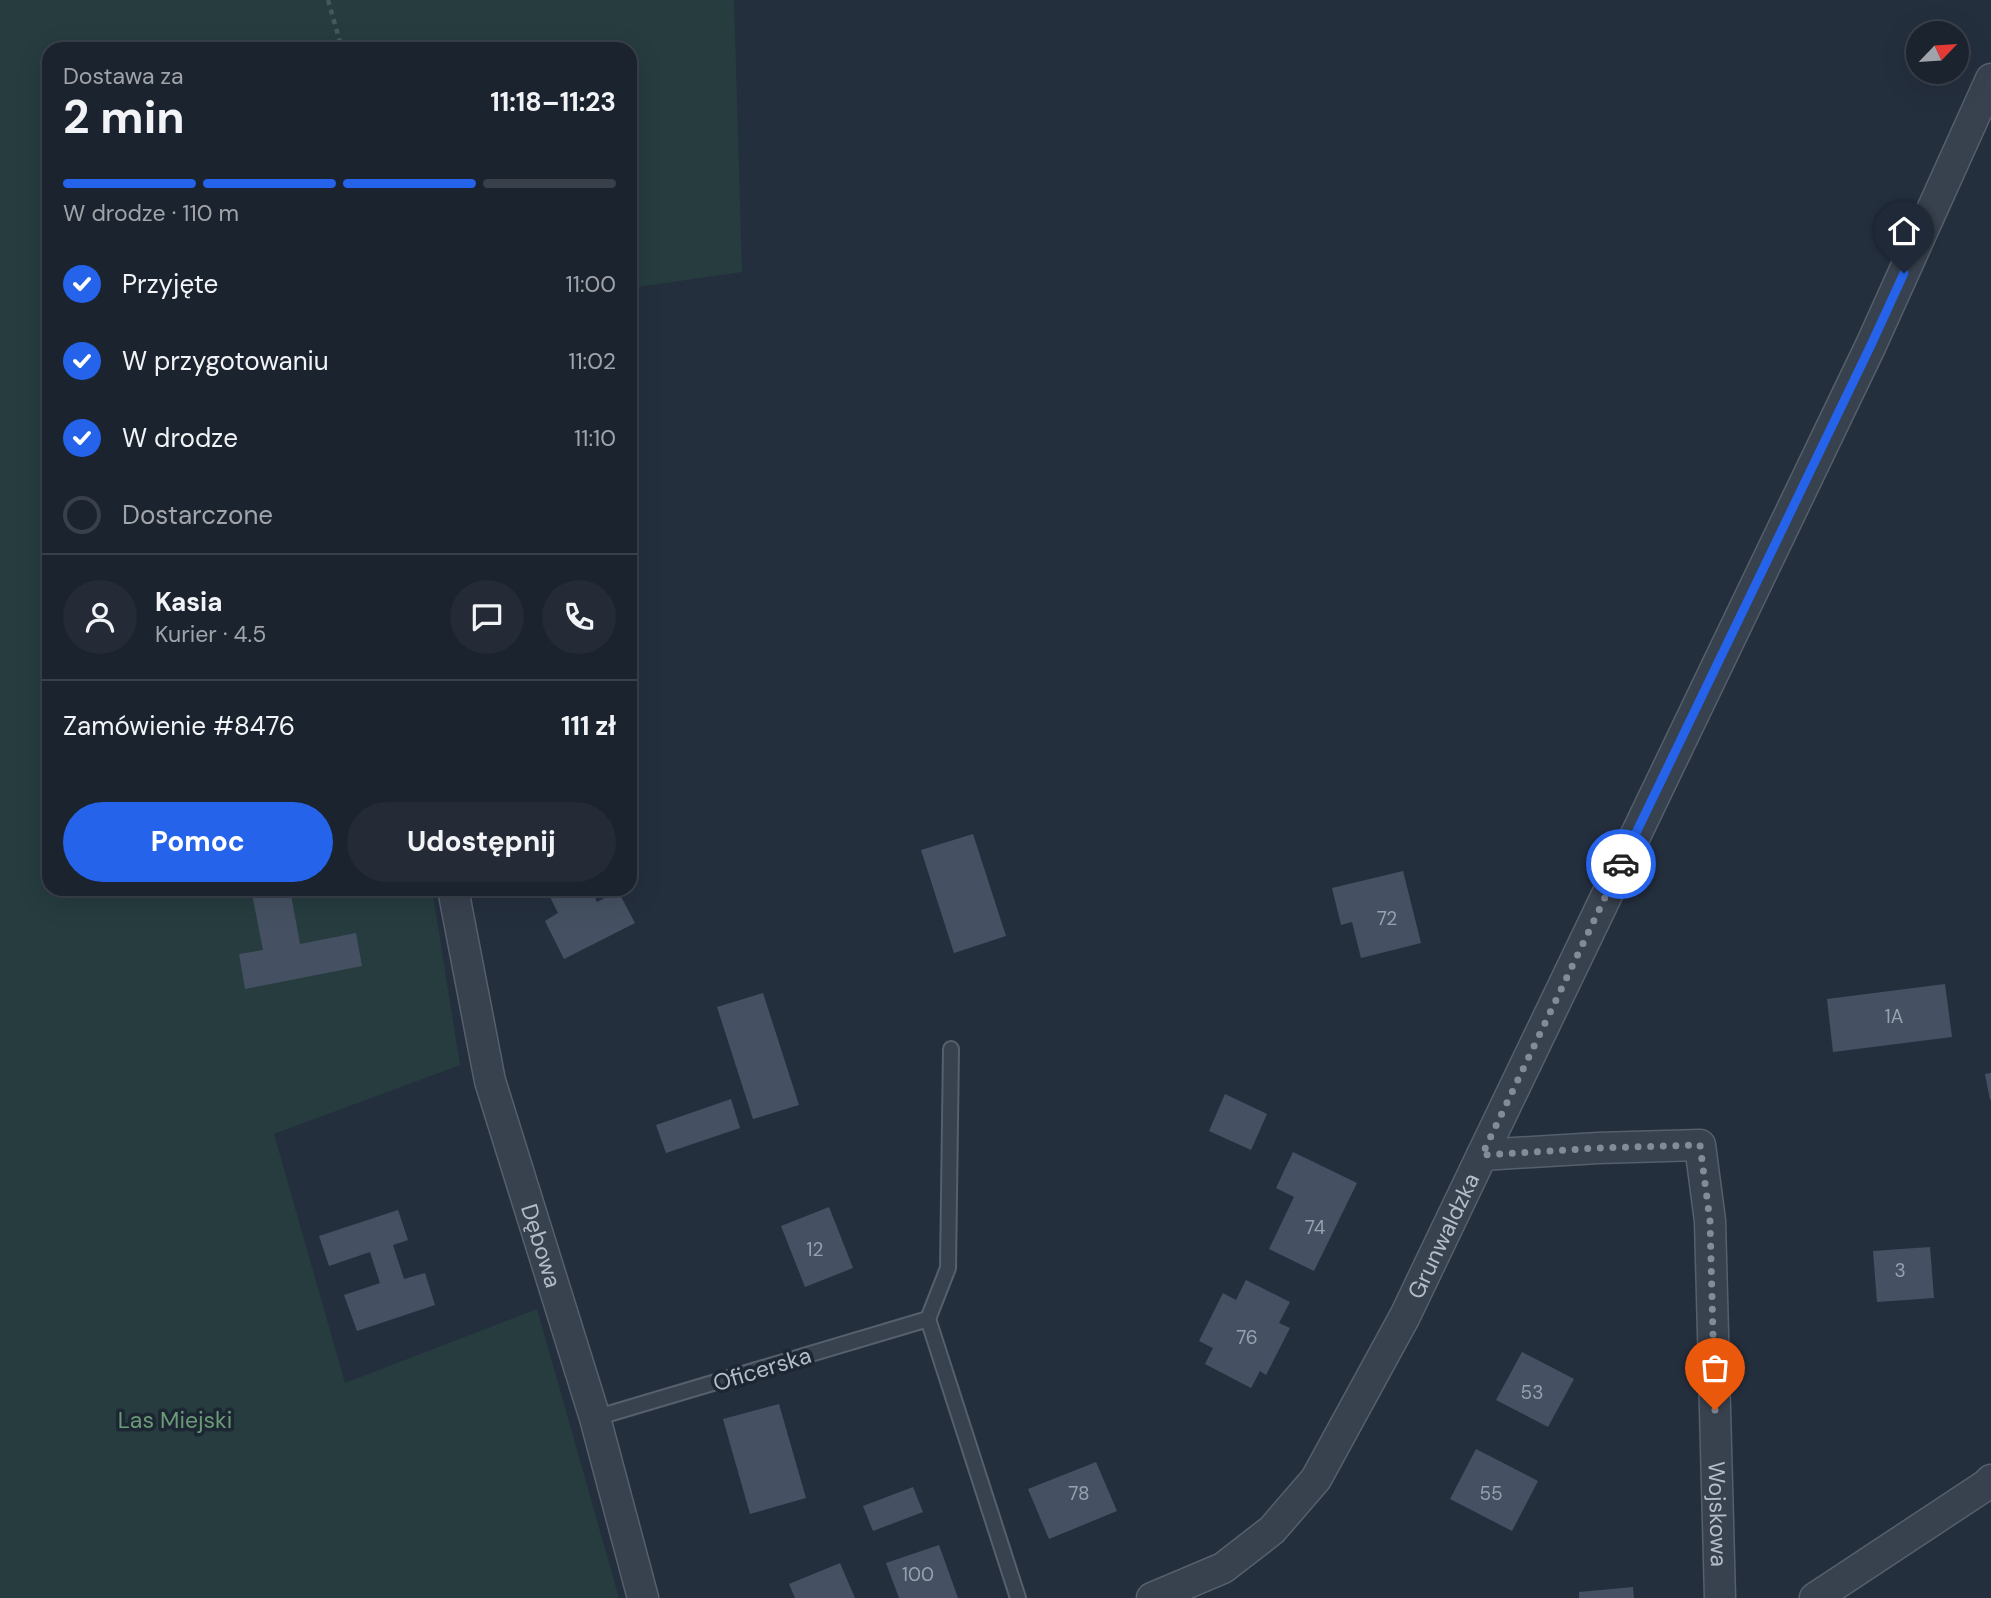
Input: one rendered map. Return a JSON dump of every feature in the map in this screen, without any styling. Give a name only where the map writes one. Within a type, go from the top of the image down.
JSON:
[{"type":"street","name":"Grunwaldzka","points":[[1152,1598],[1223,1568],[1272,1530],[1316,1479],[1405,1316],[1871,345],[1991,79]]},
{"type":"street","name":"Dębowa","points":[[454,896],[490,1081],[595,1418],[643,1598]]},
{"type":"street","name":"Wojskowa","points":[[1482,1155],[1700,1145],[1710,1221],[1720,1598]]},
{"type":"street","points":[[1815,1598],[1991,1480]]},
{"type":"lane","points":[[951,1049],[948,1268],[928,1320],[1018,1598]]},
{"type":"lane","name":"Oficerska","points":[[595,1418],[928,1320]]},
{"type":"path","points":[[328,0],[340,42]]},
{"type":"green space","name":"Las Miejski","points":[[0,0],[734,0],[742,272],[637,287],[637,42],[42,42],[42,896],[433,896],[460,1065],[274,1134],[345,1383],[537,1309],[619,1598],[0,1598]]},
{"type":"building","points":[[973,834],[1006,936],[954,953],[921,850]]},
{"type":"building","points":[[1403,871],[1421,943],[1361,958],[1352,922],[1341,925],[1332,888]]},
{"type":"building","points":[[252,896],[291,896],[300,944],[356,933],[362,966],[245,989],[239,954],[263,950]]},
{"type":"building","points":[[550,896],[594,896],[597,902],[608,896],[621,896],[635,923],[564,959],[545,921],[558,913]]},
{"type":"building","points":[[1945,984],[1952,1037],[1833,1052],[1827,999]]},
{"type":"building","points":[[763,993],[799,1105],[753,1119],[717,1007]]},
{"type":"building","points":[[1991,1073],[1991,1099],[1990,1100],[1985,1074]]},
{"type":"building","points":[[1225,1094],[1267,1114],[1251,1150],[1209,1131]]},
{"type":"building","points":[[731,1099],[740,1128],[666,1153],[656,1125]]},
{"type":"building","points":[[1293,1152],[1357,1183],[1314,1271],[1269,1249],[1294,1197],[1276,1188]]},
{"type":"building","points":[[829,1207],[853,1268],[805,1287],[781,1226]]},
{"type":"building","points":[[398,1210],[408,1240],[393,1245],[404,1279],[425,1273],[435,1305],[357,1331],[344,1295],[380,1283],[370,1252],[329,1266],[319,1236]]},
{"type":"building","points":[[1930,1247],[1934,1298],[1877,1302],[1873,1251]]},
{"type":"building","points":[[1246,1280],[1290,1302],[1279,1323],[1290,1328],[1266,1375],[1260,1371],[1251,1388],[1205,1364],[1213,1348],[1199,1341],[1223,1293],[1236,1300]]},
{"type":"building","points":[[1522,1352],[1574,1379],[1548,1427],[1496,1400]]},
{"type":"building","points":[[779,1404],[806,1498],[750,1514],[723,1419]]},
{"type":"building","points":[[1476,1449],[1538,1481],[1512,1531],[1450,1499]]},
{"type":"building","points":[[1096,1462],[1117,1511],[1049,1539],[1028,1489]]},
{"type":"building","points":[[913,1487],[923,1512],[873,1531],[863,1506]]},
{"type":"building","points":[[939,1545],[958,1598],[899,1598],[886,1563]]},
{"type":"building","points":[[840,1563],[855,1598],[795,1598],[789,1584]]},
{"type":"building","points":[[1633,1587],[1634,1598],[1579,1598],[1579,1592]]},
{"type":"way so far","points":[[1621,864],[1482,1155],[1700,1145],[1710,1221],[1715,1410]]},
{"type":"route","points":[[1621,864],[1904,273]]}]
